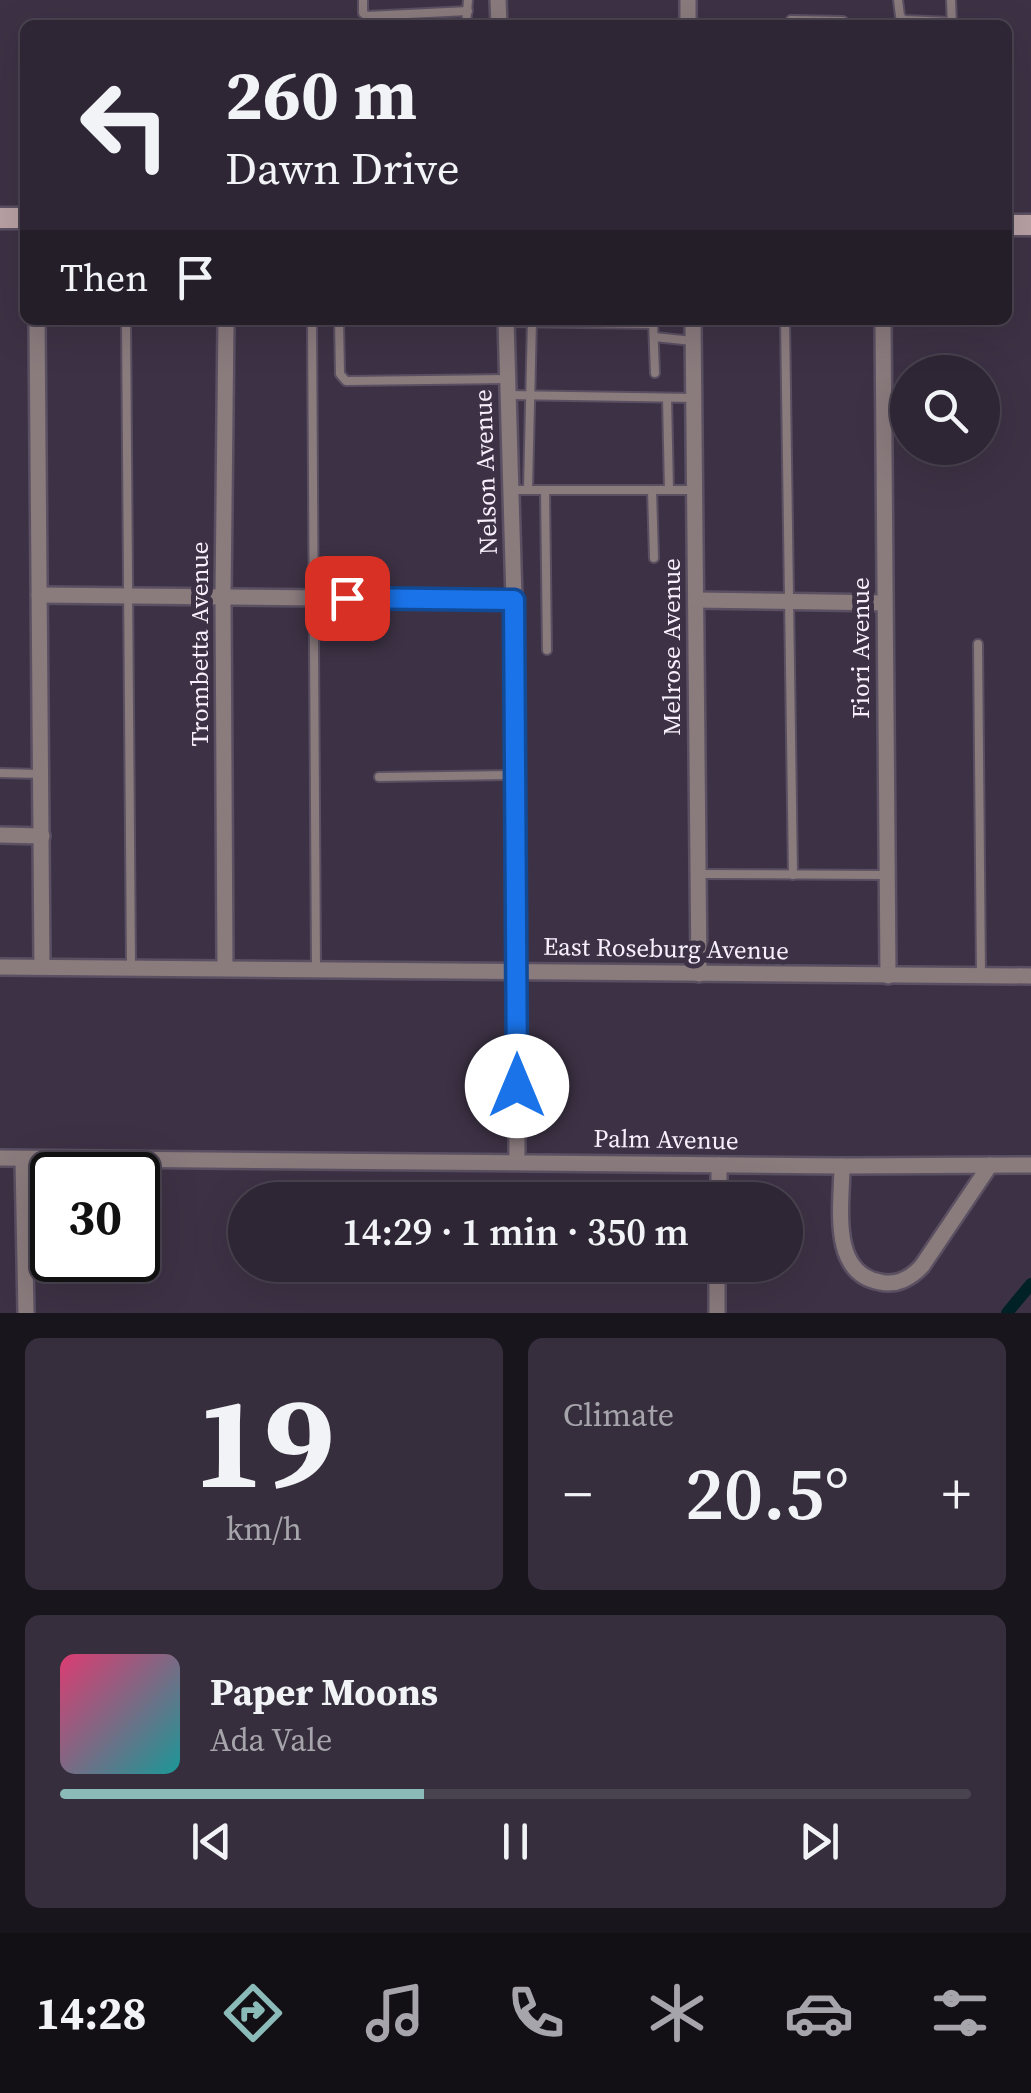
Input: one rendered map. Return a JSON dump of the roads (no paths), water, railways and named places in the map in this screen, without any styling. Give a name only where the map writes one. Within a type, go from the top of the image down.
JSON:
[{"type":"street","points":[[37,325],[42,967]]},
{"type":"street","name":"Trombetta Avenue","points":[[226,325],[226,968]]},
{"type":"street","name":"Nelson Avenue","points":[[506,325],[508,387],[519,490],[514,600],[517,1162]]},
{"type":"street","name":"Melrose Avenue","points":[[693,325],[698,974]]},
{"type":"street","name":"Fiori Avenue","points":[[883,325],[888,976]]},
{"type":"street","points":[[39,595],[514,600]]},
{"type":"street","points":[[696,600],[885,602]]},
{"type":"street","points":[[0,835],[42,836]]},
{"type":"street","name":"East Roseburg Avenue","points":[[0,967],[1031,976]]},
{"type":"street","name":"Palm Avenue","points":[[0,1158],[1031,1165]]},
{"type":"street","points":[[23,1159],[26,1313]]},
{"type":"street","points":[[720,1165],[720,1182]]},
{"type":"street","points":[[842,1166],[845,1254],[866,1278],[890,1283],[908,1278],[922,1266],[990,1166]]},
{"type":"street","points":[[716,1313],[717,1282]]},
{"type":"lane","points":[[363,0],[363,13],[367,16],[468,11]]},
{"type":"lane","points":[[467,20],[468,0]]},
{"type":"lane","points":[[408,15],[412,20]]},
{"type":"lane","points":[[126,325],[131,968]]},
{"type":"lane","points":[[312,325],[316,969]]},
{"type":"lane","points":[[338,325],[340,374],[346,382],[508,387],[529,396],[694,398]]},
{"type":"lane","points":[[532,325],[519,490],[694,490]]},
{"type":"lane","points":[[653,325],[655,373]]},
{"type":"lane","points":[[786,325],[793,875]]},
{"type":"lane","points":[[654,338],[693,341]]},
{"type":"lane","points":[[508,360],[531,360]]},
{"type":"lane","points":[[667,398],[669,490]]},
{"type":"lane","points":[[545,490],[547,650]]},
{"type":"lane","points":[[652,490],[654,558]]},
{"type":"lane","points":[[978,644],[982,977]]},
{"type":"lane","points":[[0,774],[41,774]]},
{"type":"lane","points":[[378,777],[516,775]]},
{"type":"lane","points":[[698,874],[887,875]]},
{"type":"waterway","points":[[1007,1313],[1031,1284]]}]
